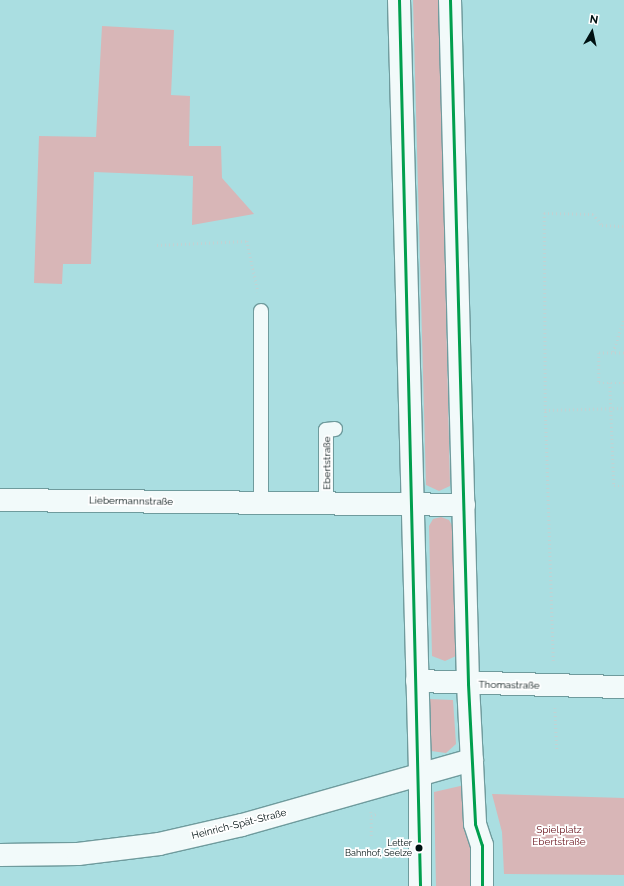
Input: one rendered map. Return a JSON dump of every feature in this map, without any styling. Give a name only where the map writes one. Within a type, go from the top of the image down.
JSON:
[{"type":"street","points":[[399,0],[420,773],[420,886]]},
{"type":"street","points":[[450,0],[468,684],[475,824],[482,844],[482,886]]},
{"type":"street","name":"Liebermannstraße","points":[[0,500],[413,506],[464,505]]},
{"type":"street","name":"Thomastraße","points":[[417,681],[468,684],[624,687]]},
{"type":"street","name":"Heinrich-Spät-Straße","points":[[0,855],[78,854],[159,844],[242,825],[420,773],[472,760]]},
{"type":"lane","points":[[261,311],[261,503]]},
{"type":"lane","name":"Ebertstraße","points":[[326,505],[326,430],[335,430]]},
{"type":"path","points":[[554,685],[545,410],[544,213],[593,214],[602,225],[624,226]]},
{"type":"path","points":[[157,245],[247,241],[261,311]]},
{"type":"path","points":[[613,352],[624,318]]},
{"type":"path","points":[[624,353],[599,353],[599,383],[624,383]]},
{"type":"path","points":[[610,383],[613,409],[614,486],[624,486]]},
{"type":"path","points":[[545,410],[624,408]]},
{"type":"path","name":"Thomastraße","points":[[554,685],[557,750]]},
{"type":"path","points":[[371,816],[371,836]]},
{"type":"green space","points":[[413,0],[439,0],[450,486],[439,491],[426,485]]},
{"type":"green space","points":[[102,26],[174,30],[171,95],[190,96],[189,146],[221,146],[222,178],[254,214],[192,225],[193,176],[94,172],[91,264],[63,264],[62,284],[34,283],[39,136],[96,137]]},
{"type":"green space","points":[[441,517],[449,520],[453,527],[456,656],[445,661],[432,656],[429,526],[433,519]]},
{"type":"green space","points":[[428,699],[453,700],[456,744],[446,753],[431,751]]},
{"type":"green space","points":[[469,784],[472,886],[436,886],[434,792]]},
{"type":"green space","name":"Spielplatz Ebertstraße","points":[[492,794],[624,798],[624,875],[504,874],[502,832]]},
{"type":"transit line","points":[[399,0],[420,886]]},
{"type":"transit line","points":[[450,0],[468,684],[475,824],[482,845],[482,886]]},
{"type":"place","name":"Letter Bahnhof, Seelze","points":[[419,848]]}]
